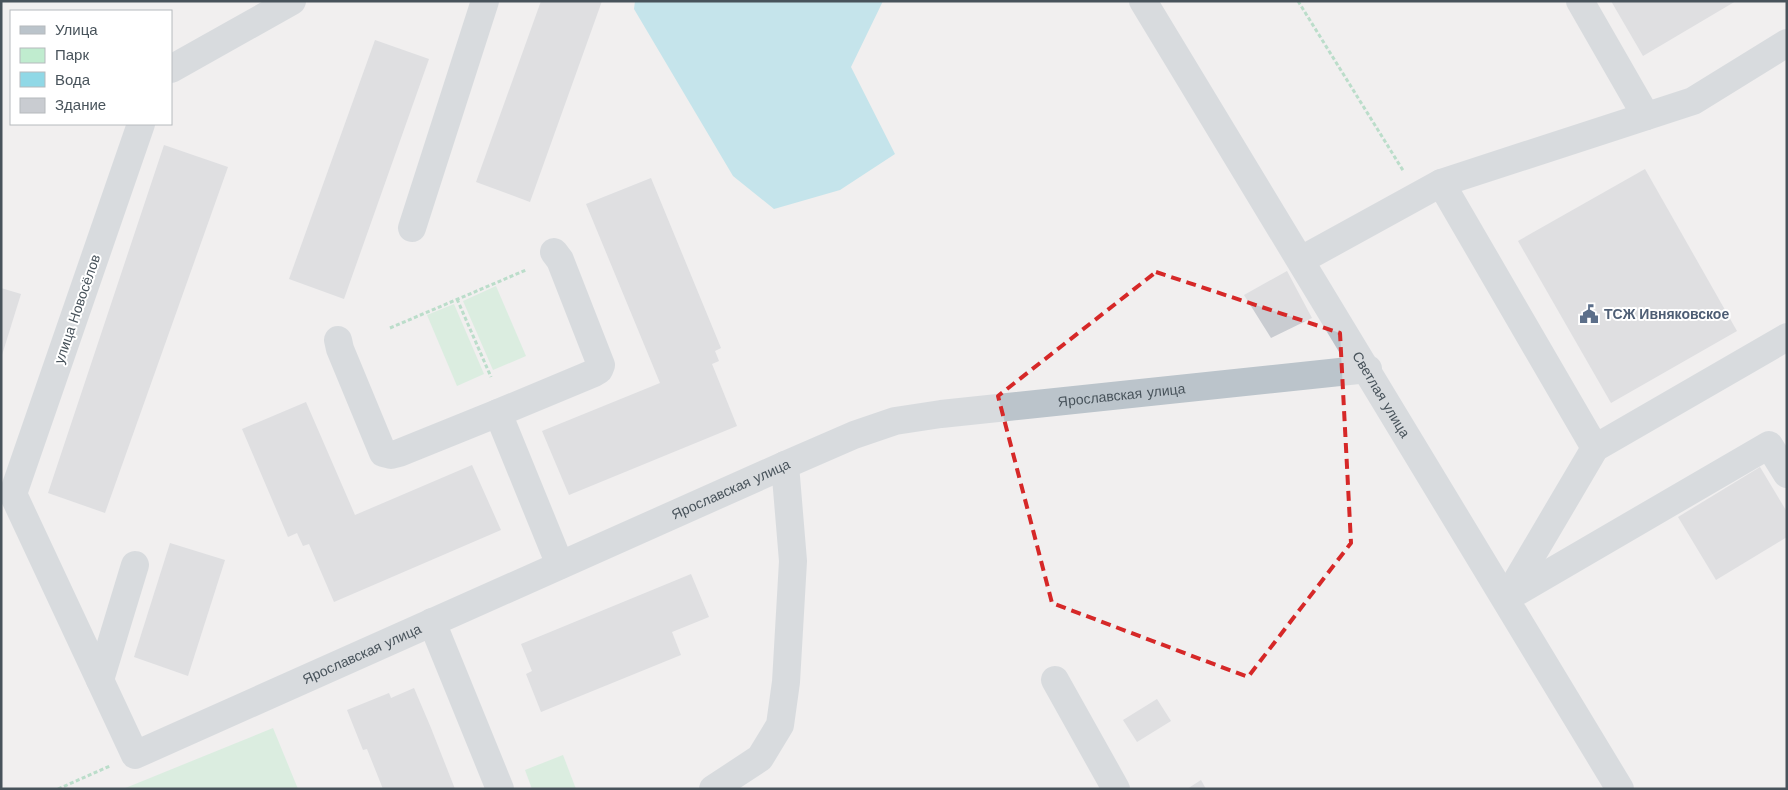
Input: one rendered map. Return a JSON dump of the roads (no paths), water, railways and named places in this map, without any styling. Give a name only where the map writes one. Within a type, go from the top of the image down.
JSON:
[{"type":"street","points":[[172,68],[292,1]]},
{"type":"street","points":[[412,228],[485,1]]},
{"type":"street","name":"Светлая улица","points":[[1143,1],[1620,789]]},
{"type":"street","points":[[1580,1],[1646,116]]},
{"type":"street","points":[[1301,260],[1429,188],[1693,100],[1787,43]]},
{"type":"street","name":"улица Новосёлов","points":[[100,680],[13,494],[141,125]]},
{"type":"street","points":[[1429,188],[1595,448]]},
{"type":"street","points":[[338,340],[340,349],[384,453],[391,455],[399,453],[498,413],[594,373],[599,370],[601,365],[560,260],[554,252]]},
{"type":"street","points":[[1506,599],[1595,448],[1787,337]]},
{"type":"street","name":"Ярославская улица","points":[[100,680],[135,755],[784,465],[854,435],[896,421],[941,414],[1368,370]]},
{"type":"street","points":[[498,413],[560,565]]},
{"type":"street","points":[[1506,599],[1768,445],[1787,474]]},
{"type":"street","points":[[713,789],[760,758],[780,725],[786,682],[793,561],[784,465]]},
{"type":"street","points":[[100,680],[135,565]]},
{"type":"street","points":[[432,622],[500,789]]},
{"type":"street","points":[[1055,680],[1116,789]]},
{"type":"water","points":[[635,1],[883,1],[851,67],[895,154],[840,190],[774,209],[733,176],[634,9]]},
{"type":"place","name":"ТСЖ Ивняковское","points":[[1589,314]]}]
